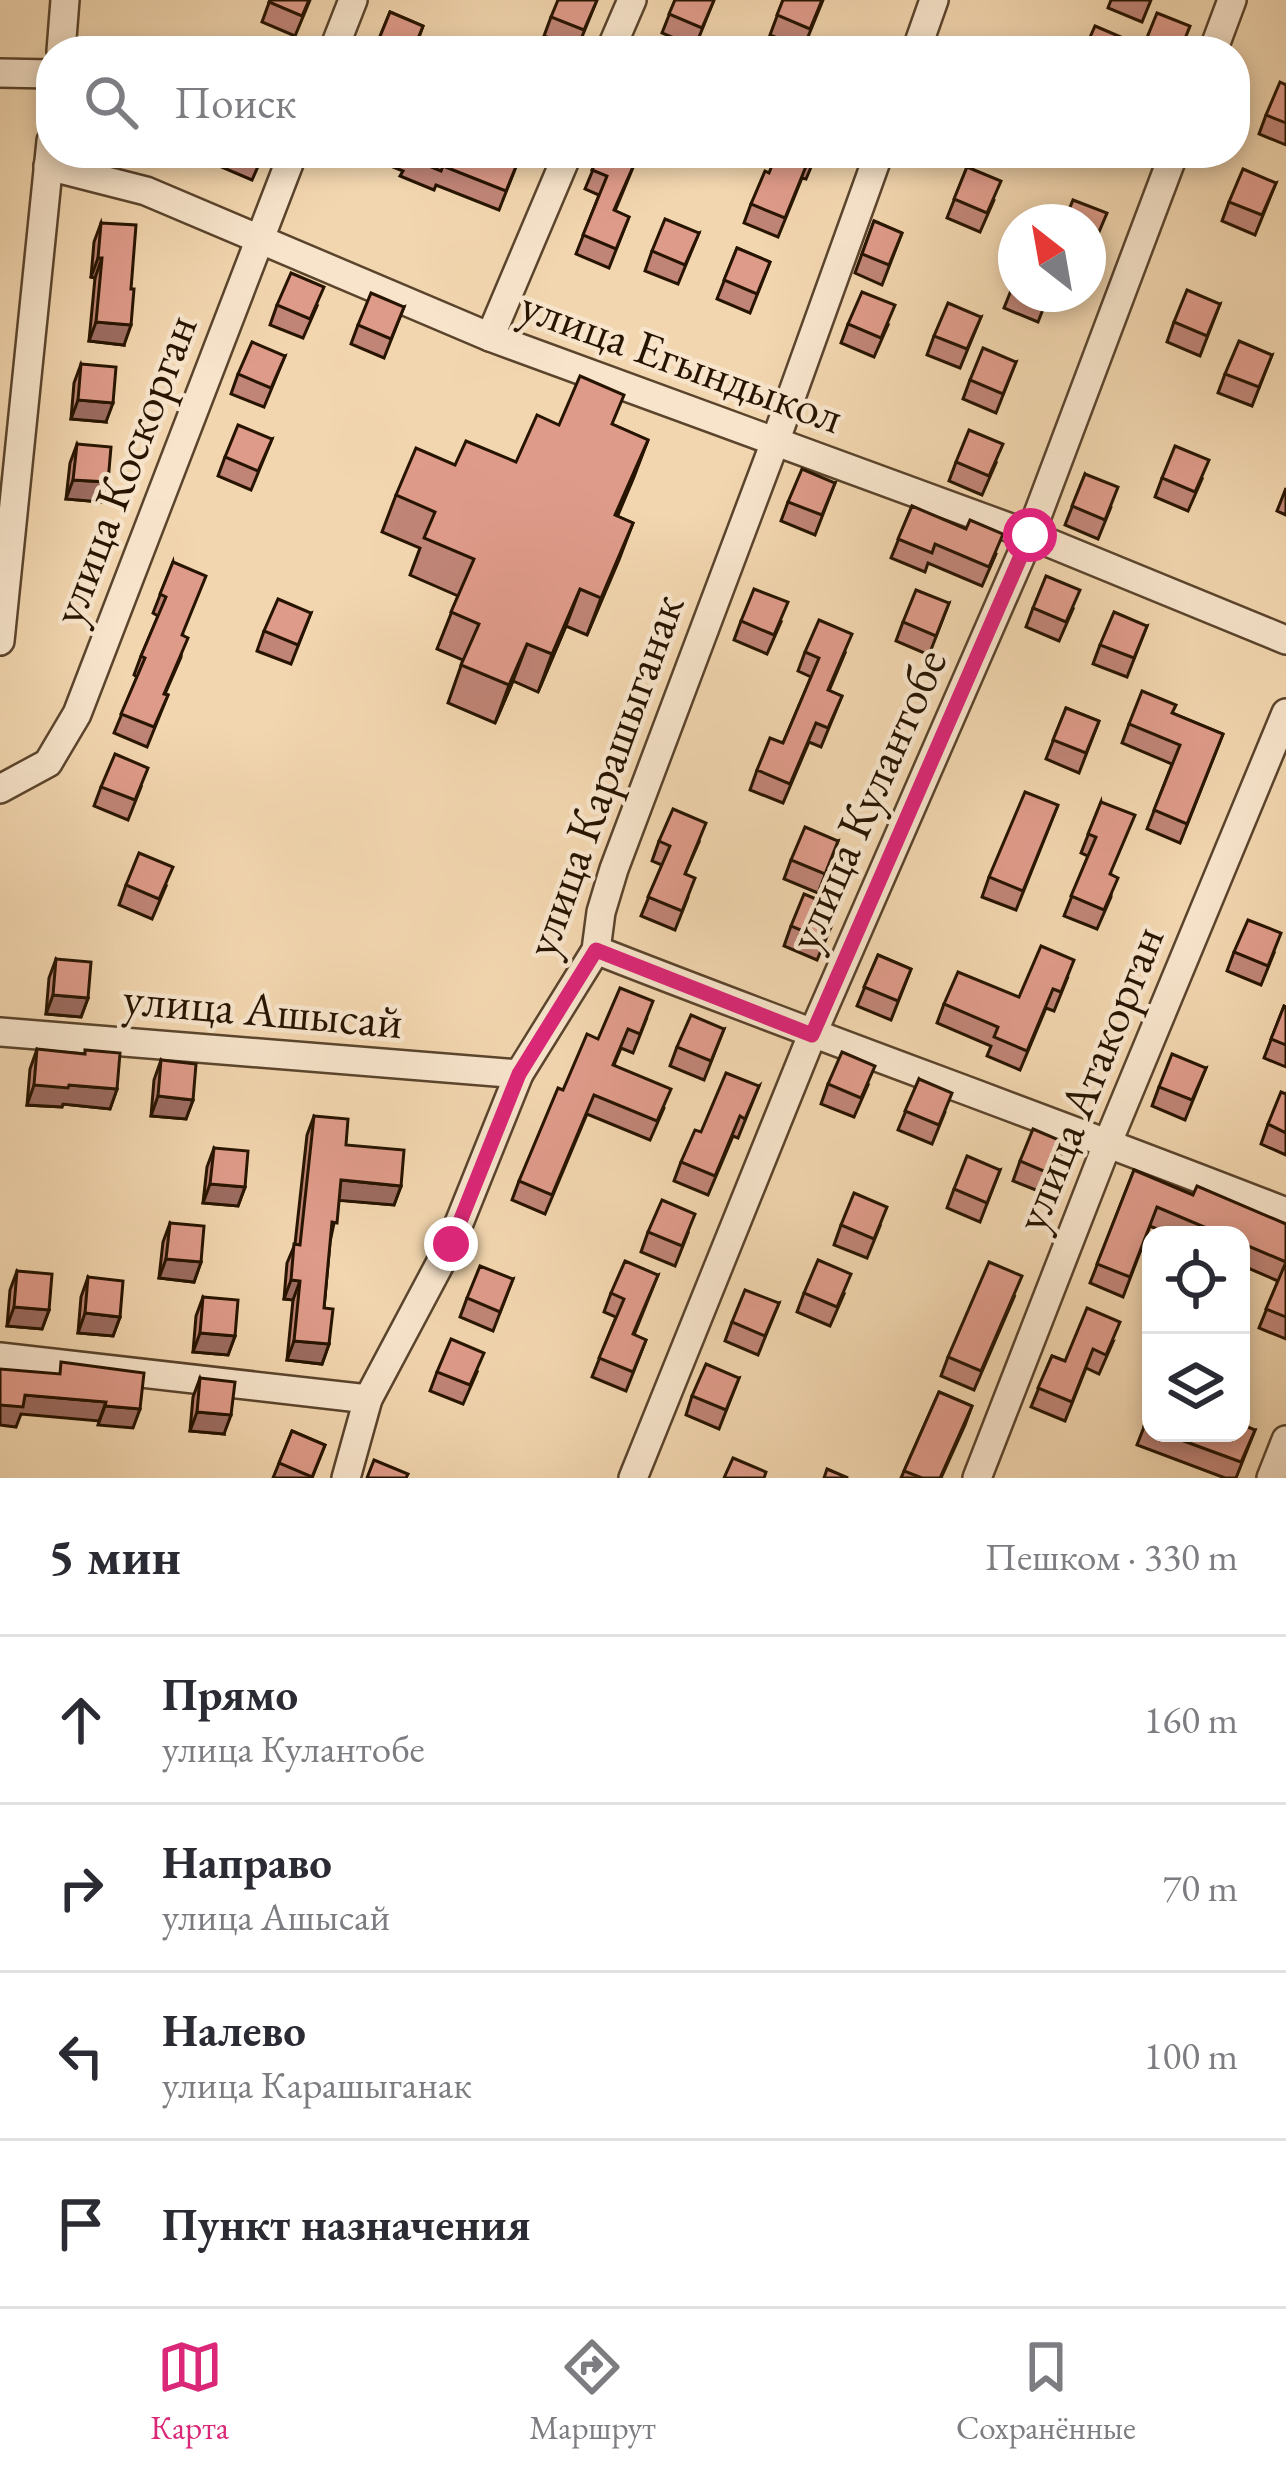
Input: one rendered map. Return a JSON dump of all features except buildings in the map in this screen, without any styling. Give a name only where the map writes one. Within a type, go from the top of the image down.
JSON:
[{"type":"street","points":[[62,36],[65,0]]},
{"type":"street","points":[[339,36],[353,0]]},
{"type":"street","points":[[616,36],[632,0]]},
{"type":"street","points":[[921,36],[934,0]]},
{"type":"street","points":[[1219,36],[1232,0]]},
{"type":"street","points":[[0,73],[36,74]]},
{"type":"street","points":[[0,641],[48,168]]},
{"type":"street","name":"улица Егындыкол","points":[[88,168],[490,338],[1030,535],[1286,640]]},
{"type":"street","name":"улица Коскорган","points":[[0,789],[48,763],[77,714],[287,168]]},
{"type":"street","points":[[490,338],[562,168]]},
{"type":"street","name":"улица Карашыганак","points":[[346,1478],[368,1399],[451,1244],[519,1074],[596,950],[614,869],[874,168]]},
{"type":"street","name":"улица Кулантобе","points":[[633,1478],[812,1035],[1030,535],[1168,168]]},
{"type":"street","name":"улица Атакорган","points":[[977,1478],[1108,1142],[1286,712]]},
{"type":"street","points":[[596,950],[1286,1212]]},
{"type":"street","name":"улица Ашысай","points":[[0,1032],[519,1074]]},
{"type":"street","points":[[0,1357],[368,1399]]},
{"type":"street","points":[[1271,1478],[1286,1440]]},
{"type":"route","points":[[451,1244],[519,1074],[596,950],[812,1035],[1030,535]]}]
